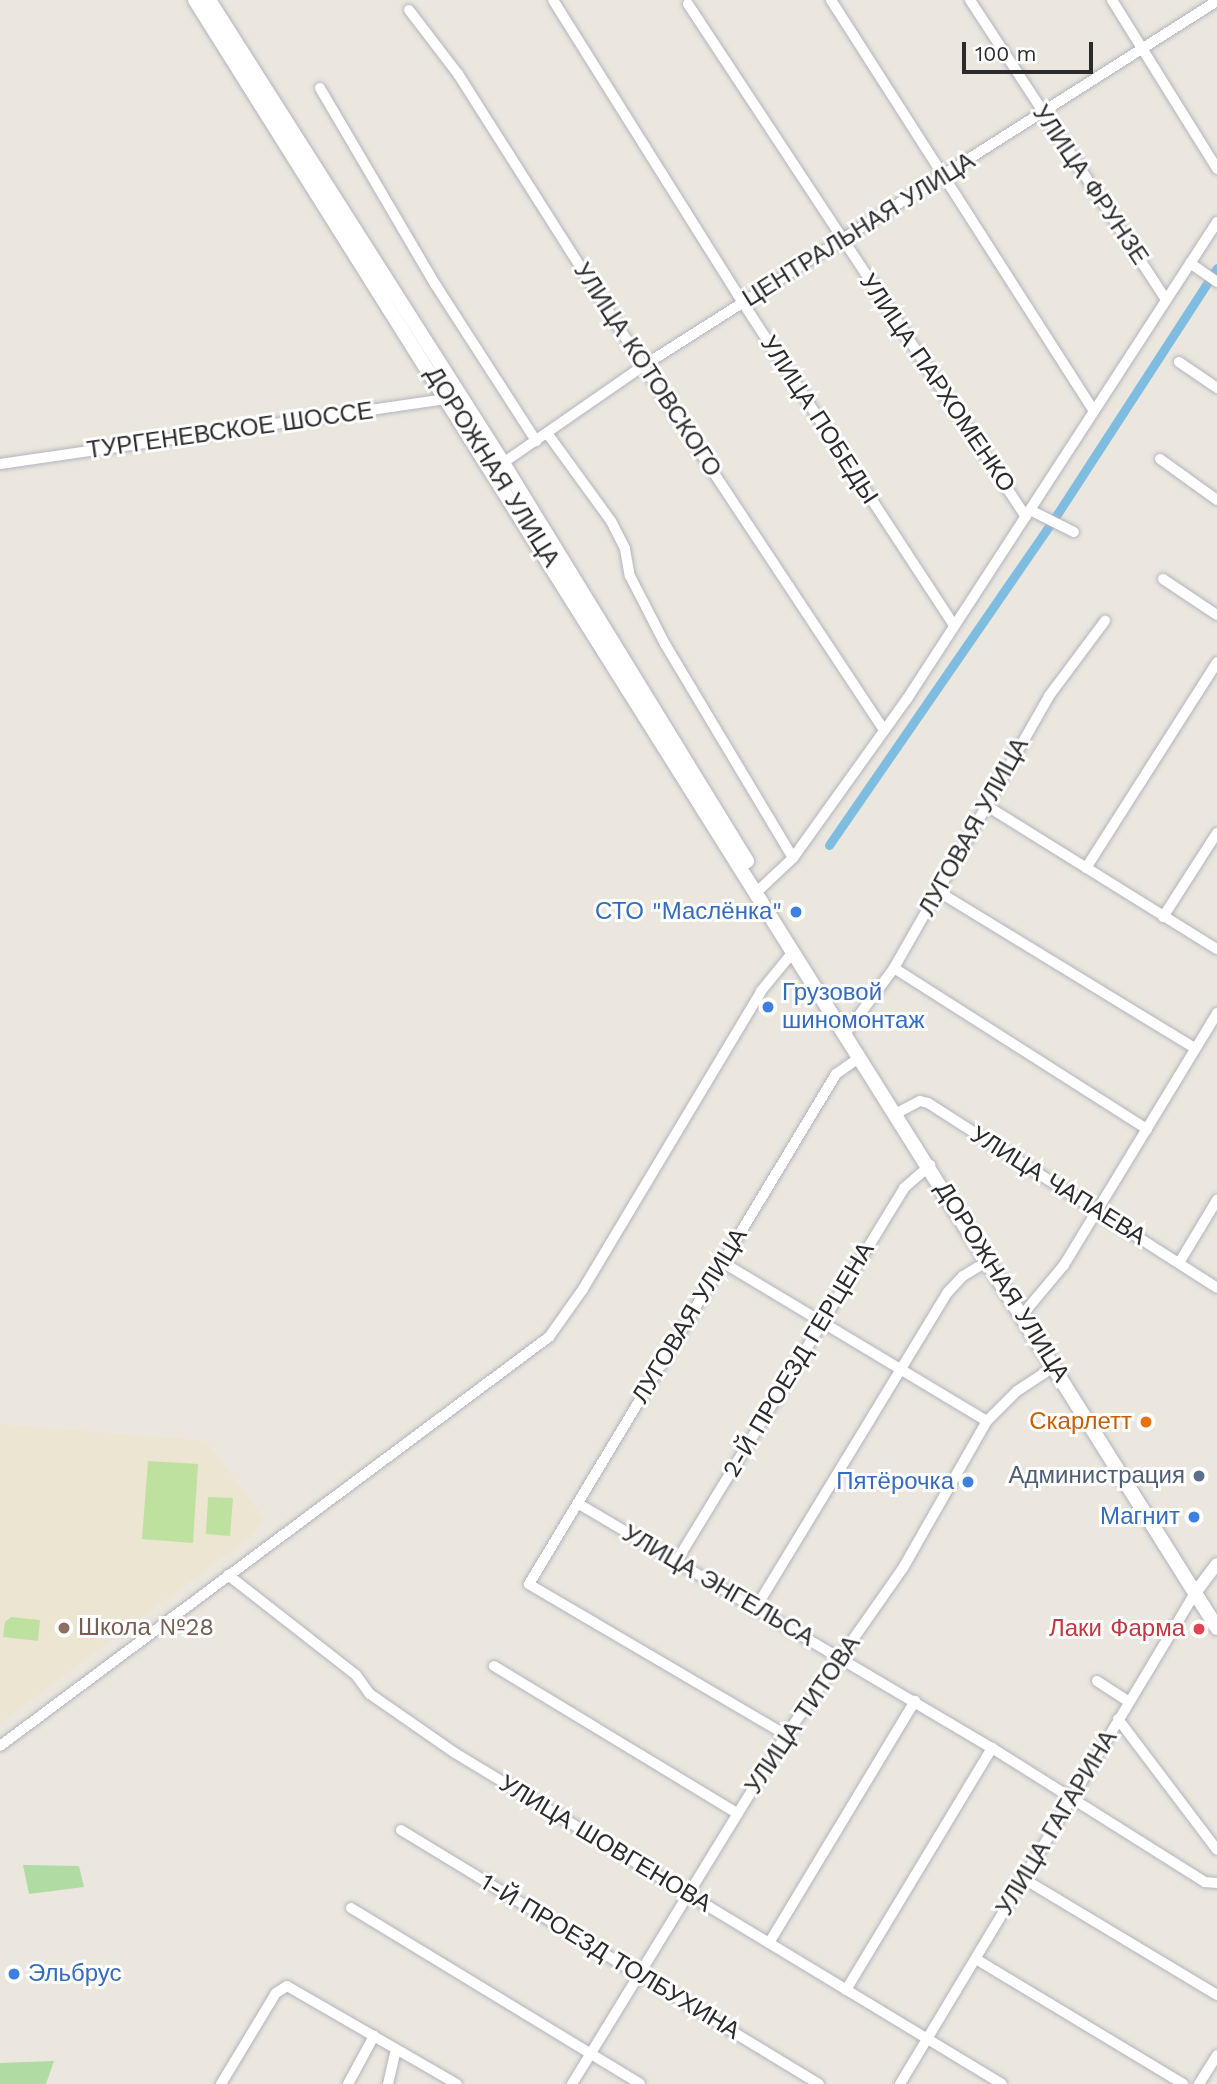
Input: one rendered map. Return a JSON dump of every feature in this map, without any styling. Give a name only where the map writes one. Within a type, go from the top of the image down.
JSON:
[{"type":"main road","name":"ДОРОЖНАЯ УЛИЦА","points":[[195,0],[453,396],[503,464],[725,819],[793,952],[930,1165],[1195,1593],[1211,1608],[1217,1628]]},
{"type":"main road","name":"ДОРОЖНАЯ УЛИЦА","points":[[213,3],[785,937]]},
{"type":"street","name":"УЛИЦА ПОБЕДЫ","points":[[553,0],[743,303],[954,625]]},
{"type":"street","points":[[831,0],[1093,410]]},
{"type":"street","name":"УЛИЦА ФРУНЗЕ","points":[[970,0],[1165,298]]},
{"type":"street","points":[[1112,0],[1200,148],[1217,169]]},
{"type":"street","name":"ЦЕНТРАЛЬНАЯ УЛИЦА","points":[[503,464],[643,366],[842,242],[1217,1]]},
{"type":"street","name":"УЛИЦА ПАРХОМЕНКО","points":[[688,4],[842,242],[1028,513],[1074,532]]},
{"type":"street","name":"УЛИЦА КОТОВСКОГО","points":[[409,10],[458,74],[643,366],[884,730]]},
{"type":"street","points":[[320,88],[435,284],[536,441]]},
{"type":"street","points":[[761,888],[793,858],[884,730],[1217,222]]},
{"type":"street","points":[[1190,263],[1217,282]]},
{"type":"street","points":[[1179,362],[1217,387]]},
{"type":"street","name":"ТУРГЕНЕВСКОЕ ШОССЕ","points":[[0,464],[453,396]]},
{"type":"street","points":[[547,433],[611,521],[625,550],[630,576],[665,644],[793,858]]},
{"type":"street","points":[[1160,459],[1217,499]]},
{"type":"street","points":[[1163,579],[1217,615]]},
{"type":"street","name":"ЛУГОВАЯ УЛИЦА","points":[[845,1034],[894,968],[1049,696],[1105,621]]},
{"type":"street","points":[[1086,868],[1217,662]]},
{"type":"street","points":[[987,806],[1217,949]]},
{"type":"street","points":[[1163,917],[1217,832]]},
{"type":"street","points":[[939,892],[1195,1048]]},
{"type":"street","points":[[0,1746],[554,1331],[761,991],[793,952]]},
{"type":"street","points":[[894,968],[1147,1129]]},
{"type":"street","points":[[1023,1314],[1050,1286],[1217,1013]]},
{"type":"street","name":"ЛУГОВАЯ УЛИЦА","points":[[786,1735],[529,1584],[836,1074],[860,1057]]},
{"type":"street","name":"УЛИЦА ЧАПАЕВА","points":[[897,1113],[920,1101],[928,1103],[1217,1288]]},
{"type":"street","name":"2-Й ПРОЕЗД ГЕРЦЕНА","points":[[676,1562],[904,1188],[930,1165]]},
{"type":"street","points":[[1179,1263],[1217,1200]]},
{"type":"street","points":[[755,1609],[948,1292],[963,1276],[988,1261]]},
{"type":"street","points":[[722,1262],[988,1421]]},
{"type":"street","name":"УЛИЦА ТИТОВА","points":[[572,2084],[786,1735],[903,1568],[988,1421],[1017,1391],[1055,1366]]},
{"type":"street","name":"УЛИЦА ЭНГЕЛЬСА","points":[[579,1504],[992,1748],[1205,1882],[1217,1883]]},
{"type":"street","name":"УЛИЦА ГАГАРИНА","points":[[900,2084],[1024,1880],[1069,1798],[1195,1593],[1216,1569]]},
{"type":"street","name":"УЛИЦА ШОВГЕНОВА","points":[[228,1575],[356,1675],[370,1694],[455,1753],[1002,2084]]},
{"type":"street","points":[[494,1666],[738,1814]]},
{"type":"street","points":[[1097,1681],[1129,1702]]},
{"type":"street","points":[[769,1942],[915,1702]]},
{"type":"street","points":[[1118,1719],[1217,1850]]},
{"type":"street","points":[[846,1990],[992,1748]]},
{"type":"street","name":"1-Й ПРОЕЗД ТОЛБУХИНА","points":[[401,1830],[819,2084]]},
{"type":"street","points":[[1024,1880],[1217,1995]]},
{"type":"street","points":[[351,1908],[640,2084]]},
{"type":"street","points":[[976,1959],[1183,2084]]},
{"type":"street","points":[[221,2084],[281,1988],[293,1988],[457,2084]]},
{"type":"street","points":[[348,2084],[374,2036]]},
{"type":"street","points":[[388,2084],[396,2050]]},
{"type":"street","points":[[1199,2084],[1217,2055]]},
{"type":"shaded area","name":"Школа №28","points":[[0,1424],[206,1441],[264,1518],[255,1533],[0,1723]]},
{"type":"green space","points":[[148,1461],[198,1464],[193,1543],[142,1539]]},
{"type":"green space","points":[[208,1497],[233,1498],[230,1536],[206,1534]]},
{"type":"green space","points":[[11,1617],[40,1620],[38,1641],[3,1637],[5,1622]]},
{"type":"green space","points":[[23,1865],[79,1866],[84,1887],[29,1894]]},
{"type":"green space","points":[[54,2061],[46,2084],[0,2084],[0,2063]]},
{"type":"waterway","points":[[829,845],[1054,519],[1217,268]]},
{"type":"place","name":"СТО \"Маслёнка\"","points":[[796,912]]},
{"type":"place","name":"Грузовой шиномонтаж","points":[[768,1007]]},
{"type":"place","name":"Скарлетт","points":[[1146,1422]]},
{"type":"place","name":"Администрация","points":[[1199,1476]]},
{"type":"place","name":"Пятёрочка","points":[[968,1482]]},
{"type":"place","name":"Магнит","points":[[1194,1517]]},
{"type":"place","name":"Школа №28","points":[[64,1628]]},
{"type":"place","name":"Лаки Фарма","points":[[1199,1629]]},
{"type":"place","name":"Эльбрус","points":[[14,1974]]}]
